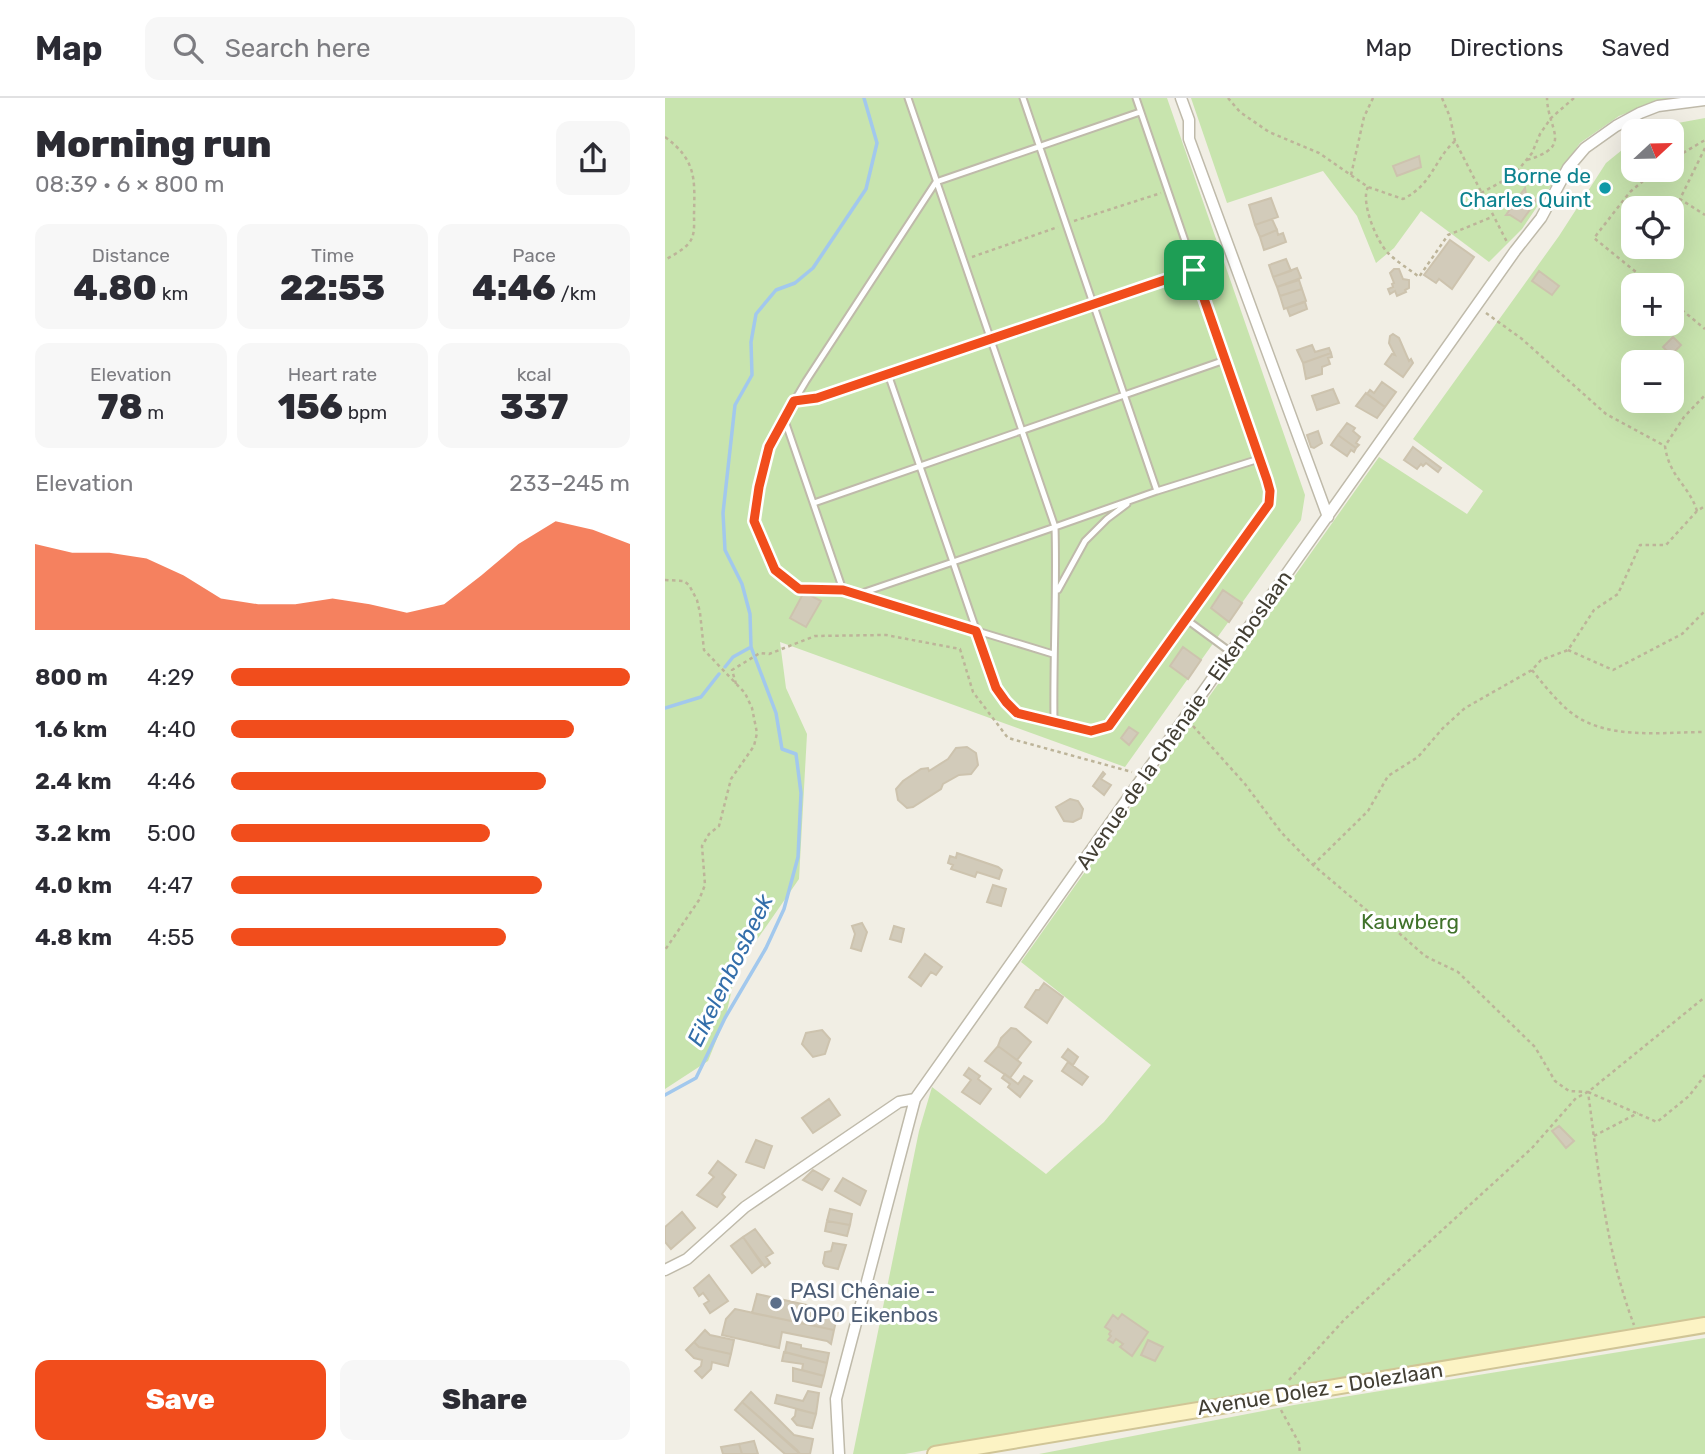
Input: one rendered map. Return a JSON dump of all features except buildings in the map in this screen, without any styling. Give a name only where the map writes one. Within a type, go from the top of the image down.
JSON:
[{"type":"street","points":[[1181,98],[1189,120],[1189,139],[1328,517]]},
{"type":"street","name":"Avenue de la Chênaie - Eikenboslaan","points":[[839,1454],[836,1399],[915,1100],[1515,251],[1541,218],[1569,168],[1585,148],[1640,113],[1658,106],[1705,100]]},
{"type":"street","points":[[665,1270],[687,1259],[745,1207],[899,1102],[915,1100]]},
{"type":"street","name":"Avenue Dolez - Dolezlaan","points":[[935,1454],[1705,1325]]},
{"type":"lane","points":[[908,98],[1055,527],[1057,593],[1053,654],[1053,722]]},
{"type":"lane","points":[[1023,98],[1157,491]]},
{"type":"lane","points":[[888,374],[996,688],[1017,713],[1091,731],[1109,726],[1269,504],[1270,491],[1136,98]]},
{"type":"lane","points":[[1053,654],[843,590],[799,589],[775,570],[754,521],[759,487],[769,447],[794,401],[936,182],[1140,112]]},
{"type":"lane","points":[[794,401],[817,398],[1194,270]]},
{"type":"lane","points":[[814,503],[1225,360]]},
{"type":"lane","points":[[785,418],[843,590]]},
{"type":"lane","points":[[858,594],[1157,491],[1259,459]]},
{"type":"lane","points":[[1057,593],[1085,541],[1107,519],[1133,500]]},
{"type":"lane","points":[[1187,620],[1232,653]]},
{"type":"path","points":[[1228,98],[1258,126],[1281,139],[1319,153],[1368,187],[1403,199],[1431,177],[1447,149],[1455,141]]},
{"type":"path","points":[[1351,175],[1364,117],[1373,98]]},
{"type":"path","points":[[1442,98],[1450,117],[1455,141],[1492,217],[1508,245],[1515,251]]},
{"type":"path","points":[[1526,161],[1544,155],[1551,148],[1556,136],[1547,98]]},
{"type":"path","points":[[1481,193],[1514,175],[1526,161],[1551,118],[1574,98]]},
{"type":"path","points":[[665,137],[687,158],[695,182],[694,231],[690,242],[665,260]]},
{"type":"path","points":[[1684,152],[1705,140]]},
{"type":"path","points":[[1705,148],[1680,199],[1705,215]]},
{"type":"path","points":[[1637,273],[1594,238],[1630,192],[1642,182]]},
{"type":"path","points":[[1368,187],[1364,194],[1367,208],[1383,246],[1419,277],[1448,235],[1492,217]]},
{"type":"path","points":[[1476,306],[1522,339],[1606,414],[1665,446]]},
{"type":"path","points":[[1684,312],[1705,329]]},
{"type":"path","points":[[1697,511],[1670,466],[1665,446],[1684,417],[1705,395]]},
{"type":"path","points":[[1313,865],[1368,811],[1388,776],[1417,757],[1465,708],[1532,670],[1541,660],[1568,650],[1594,610],[1618,594],[1640,545],[1666,545],[1697,511],[1705,506]]},
{"type":"path","points":[[665,580],[684,581],[689,585],[698,600],[704,650],[745,693],[752,708],[757,733],[754,746],[731,779],[719,825],[709,834],[702,846],[705,885],[699,900],[665,950]]},
{"type":"path","points":[[1568,650],[1613,670],[1682,634],[1705,611]]},
{"type":"path","points":[[736,684],[732,670],[749,658],[760,653],[769,654],[815,636],[886,635],[960,649],[973,692],[1008,738],[1145,775]]},
{"type":"path","points":[[1532,670],[1569,711],[1590,724],[1614,731],[1705,732]]},
{"type":"path","points":[[1186,719],[1245,784],[1281,832],[1313,865],[1425,956],[1458,972],[1535,1047],[1555,1082],[1569,1091],[1588,1092],[1657,1122],[1689,1096],[1705,1075]]},
{"type":"path","points":[[1300,1454],[1299,1443],[1280,1396],[1284,1386],[1345,1320],[1532,1148],[1576,1098],[1588,1092],[1705,997]]},
{"type":"path","points":[[1588,1092],[1613,1259],[1619,1285],[1638,1336]]},
{"type":"path","points":[[1594,1136],[1638,1113]]},
{"type":"green space","points":[[665,98],[1167,98],[1305,495],[1301,520],[1125,767],[780,642],[786,688],[807,734],[799,879],[736,970],[726,1016],[708,1061],[665,1089]]},
{"type":"green space","points":[[1191,98],[1674,98],[1658,101],[1619,116],[1580,143],[1522,229],[1489,262],[1421,211],[1394,248],[1376,263],[1357,216],[1323,171],[1227,203]]},
{"type":"green space","name":"Kauwberg","points":[[1705,118],[1705,1319],[905,1454],[853,1454],[919,1131],[932,1087],[1046,1174],[1104,1122],[1151,1065],[1021,962],[1379,457],[1467,514],[1483,491],[1413,439],[1559,236],[1606,163],[1621,151],[1621,182],[1684,182],[1684,122]]},
{"type":"green space","points":[[1705,1338],[1705,1454],[1039,1454],[1294,1405]]},
{"type":"waterway","name":"Eikelenbosbeek","points":[[665,1095],[696,1078],[725,1018],[766,948],[784,909],[798,857],[801,793],[796,754],[782,749],[776,713],[751,647],[750,614],[742,584],[725,550],[723,513],[735,405],[752,375],[751,342],[756,314],[776,290],[795,283],[813,268],[866,189],[877,143],[864,98]]},
{"type":"waterway","name":"Eikelenbosbeek","points":[[725,667],[733,657],[751,647]]},
{"type":"waterway","name":"Eikelenbosbeek","points":[[665,708],[701,697],[719,674]]},
{"type":"place","name":"Borne de Charles Quint","points":[[1605,188]]},
{"type":"place","name":"PASI Chênaie - VOPO Eikenbos","points":[[776,1303]]},
{"type":"route","points":[[1194,270],[1267,480],[1269,504],[1109,726],[1091,731],[1017,713],[996,688],[976,631],[843,590],[799,589],[775,570],[754,521],[769,447],[794,401],[817,398],[1194,270]]}]
